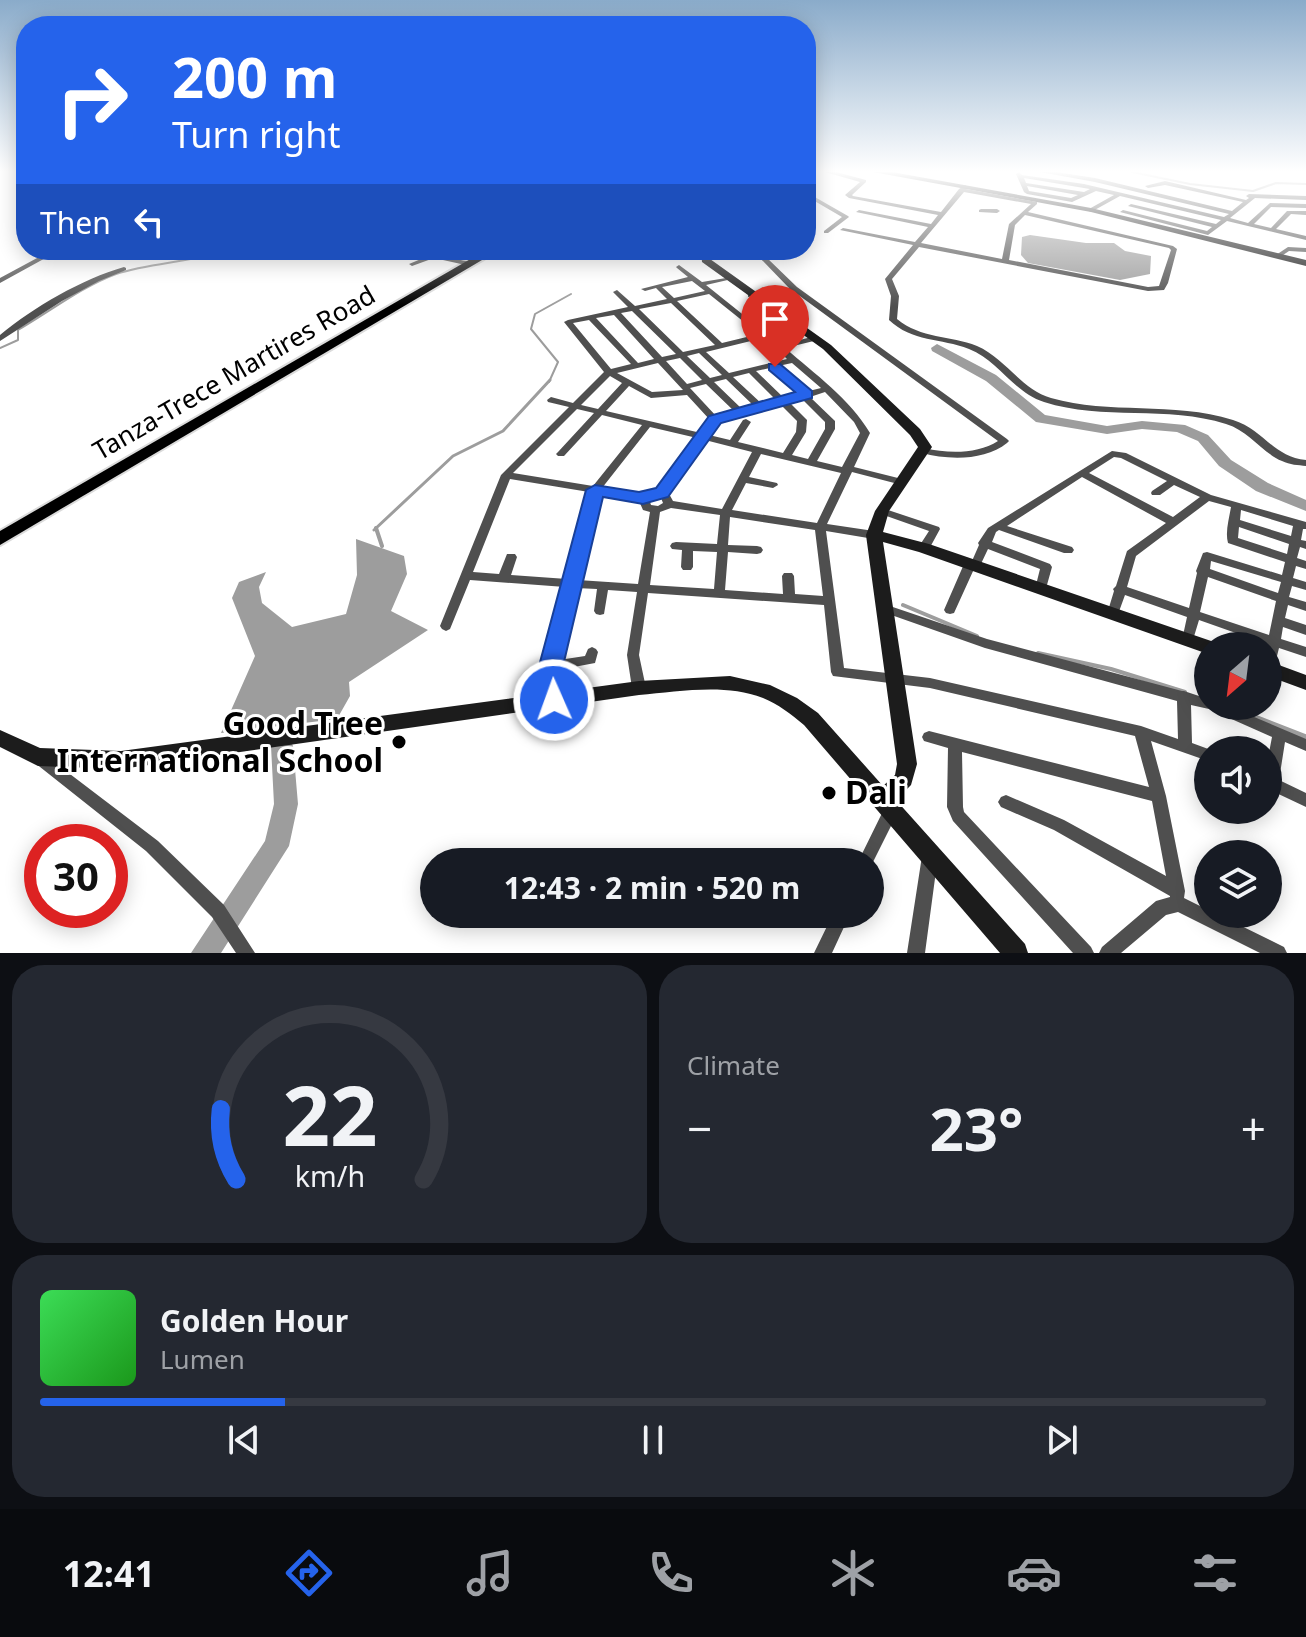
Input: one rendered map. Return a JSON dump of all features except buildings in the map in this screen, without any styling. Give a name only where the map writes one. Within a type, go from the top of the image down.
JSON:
[{"type":"main road","name":"Tanza-Trece Martires Road","points":[[0,539],[477,260]]},
{"type":"street","points":[[826,232],[845,216]]},
{"type":"street","points":[[882,216],[931,226]]},
{"type":"street","points":[[938,216],[887,284],[895,296],[893,320],[909,331],[976,349],[1029,392],[1045,400],[1127,410],[1177,411],[1219,419],[1250,431],[1276,457],[1306,463]]},
{"type":"street","points":[[1005,261],[1012,224],[1020,216]]},
{"type":"street","points":[[843,230],[1148,289],[1161,288],[1164,283],[1174,249],[1171,247],[1039,216]]},
{"type":"street","points":[[1117,216],[1306,263]]},
{"type":"street","points":[[1176,216],[1217,226],[1229,216]]},
{"type":"street","points":[[1215,216],[1306,238]]},
{"type":"street","points":[[1249,225],[1258,216]]},
{"type":"street","points":[[1272,230],[1285,216]]},
{"type":"street","points":[[1278,256],[1288,249],[1305,249]]},
{"type":"street","points":[[0,281],[39,260]]},
{"type":"street","points":[[412,264],[422,260]]},
{"type":"street","points":[[452,260],[470,264]]},
{"type":"street","points":[[705,260],[815,338],[915,432],[925,451]]},
{"type":"street","points":[[765,260],[794,289],[1004,441],[998,447],[957,455],[925,451]]},
{"type":"street","points":[[679,267],[827,389],[865,428],[820,529],[838,672],[896,677],[1141,732],[1194,749]]},
{"type":"street","points":[[0,339],[16,324],[37,316],[104,275],[124,269]]},
{"type":"street","points":[[763,293],[778,282],[776,270]]},
{"type":"street","points":[[645,289],[730,278]]},
{"type":"street","points":[[657,286],[721,346]]},
{"type":"street","points":[[751,295],[794,289]]},
{"type":"street","points":[[617,292],[740,412]]},
{"type":"street","points":[[711,292],[568,322],[609,372],[658,396],[687,390],[706,380],[792,360]]},
{"type":"street","points":[[616,312],[715,420]]},
{"type":"street","points":[[591,317],[636,365]]},
{"type":"street","points":[[637,336],[658,331]]},
{"type":"street","points":[[446,626],[506,475],[573,405],[609,372],[762,336]]},
{"type":"street","points":[[777,348],[815,338]]},
{"type":"street","points":[[700,350],[760,407]]},
{"type":"street","points":[[771,364],[806,394],[827,416],[831,425],[811,463]]},
{"type":"street","points":[[750,370],[784,401],[803,424],[786,457]]},
{"type":"street","points":[[561,454],[628,382]]},
{"type":"street","points":[[662,493],[715,420],[827,389]]},
{"type":"street","points":[[551,400],[902,482]]},
{"type":"street","points":[[732,444],[746,422]]},
{"type":"street","points":[[554,700],[551,666],[595,490],[648,423]]},
{"type":"street","points":[[719,594],[725,513],[758,450]]},
{"type":"street","points":[[871,848],[887,805],[907,771],[874,535],[882,511],[925,451]]},
{"type":"street","points":[[950,610],[984,543],[997,526],[1117,454],[1207,497],[1302,525],[1276,632]]},
{"type":"street","points":[[1083,474],[1173,522]]},
{"type":"street","points":[[506,475],[643,498],[662,493],[668,497],[669,504]]},
{"type":"street","points":[[742,479],[773,485]]},
{"type":"street","points":[[1156,493],[1173,481]]},
{"type":"street","points":[[1113,614],[1131,554],[1207,497]]},
{"type":"street","points":[[643,498],[645,506],[655,510],[669,504],[874,535],[924,548],[1194,642]]},
{"type":"street","points":[[1236,505],[1230,538],[1234,542],[1306,565]]},
{"type":"street","points":[[639,688],[633,655],[655,510]]},
{"type":"street","points":[[882,511],[935,529],[924,548]]},
{"type":"street","points":[[1233,522],[1300,543]]},
{"type":"street","points":[[997,526],[1068,550]]},
{"type":"street","points":[[984,543],[1046,567],[1041,589]]},
{"type":"street","points":[[687,567],[682,546],[757,550]]},
{"type":"street","points":[[1188,640],[1204,560],[1212,556],[1306,586]]},
{"type":"street","points":[[504,578],[511,557]]},
{"type":"street","points":[[1202,571],[1306,607]]},
{"type":"street","points":[[466,576],[828,601]]},
{"type":"street","points":[[788,576],[789,599]]},
{"type":"street","points":[[600,611],[603,586]]},
{"type":"street","points":[[1119,589],[1251,632]]},
{"type":"street","points":[[884,608],[985,643],[1194,699]]},
{"type":"street","points":[[1278,620],[1306,630]]},
{"type":"street","points":[[1282,643],[1306,652]]},
{"type":"street","points":[[551,666],[590,660],[592,652]]},
{"type":"street","points":[[1282,674],[1306,683]]},
{"type":"street","points":[[38,757],[121,760],[639,688],[726,681],[776,693],[811,719],[1016,953]]},
{"type":"street","points":[[1184,696],[1185,745]]},
{"type":"street","points":[[1246,720],[1306,745]]},
{"type":"street","points":[[1141,732],[1159,796],[1178,898]]},
{"type":"street","points":[[929,737],[1159,796]]},
{"type":"street","points":[[0,738],[38,757],[152,846],[218,911],[243,949]]},
{"type":"street","points":[[955,743],[955,807],[958,816],[1085,953]]},
{"type":"street","points":[[1282,789],[1306,800]]},
{"type":"street","points":[[1006,802],[1059,825],[1178,898],[1278,953]]},
{"type":"street","points":[[916,953],[930,856]]},
{"type":"street","points":[[1108,953],[1162,907],[1178,898]]},
{"type":"street","points":[[823,953],[835,928]]},
{"type":"shaded area","points":[[1030,235],[1086,243],[1114,243],[1125,251],[1151,256],[1150,274],[1120,280],[1028,263],[1021,255],[1022,237]]},
{"type":"shaded area","points":[[356,539],[404,556],[407,574],[391,611],[428,630],[349,682],[350,696],[337,719],[221,733],[255,656],[232,598],[239,582],[266,572],[259,587],[262,603],[292,627],[346,614],[357,575]]},
{"type":"waterway","points":[[0,348],[18,340],[18,330],[104,279],[130,270],[188,260]]},
{"type":"waterway","points":[[550,380],[558,362],[531,329],[535,314],[571,294]]},
{"type":"waterway","points":[[937,348],[991,378],[1041,419],[1107,430],[1142,425],[1180,428],[1203,438],[1225,463],[1262,487],[1306,506]]},
{"type":"waterway","points":[[376,528],[453,456],[503,431],[550,380]]},
{"type":"waterway","points":[[376,528],[382,546]]},
{"type":"waterway","points":[[903,605],[977,636]]},
{"type":"waterway","points":[[1038,653],[1111,669],[1185,692]]},
{"type":"waterway","points":[[1263,720],[1306,737]]},
{"type":"waterway","points":[[205,953],[276,846],[286,804],[282,746]]},
{"type":"place","name":"Good Tree International School","points":[[399,742]]},
{"type":"place","name":"Dali","points":[[829,793]]},
{"type":"route","points":[[554,700],[551,666],[595,490],[643,498],[662,493],[715,420],[806,394],[775,367]]}]
